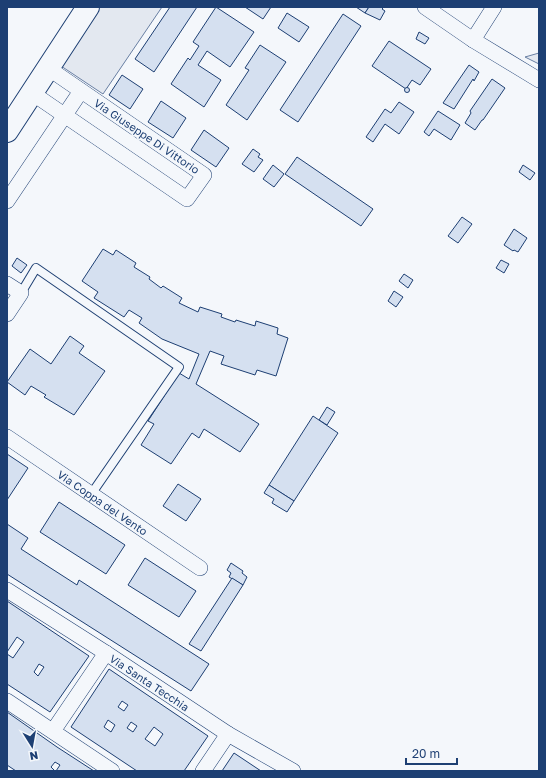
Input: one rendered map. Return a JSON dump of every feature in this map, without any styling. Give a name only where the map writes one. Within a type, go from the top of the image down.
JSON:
[{"type":"main road","points":[[7,131],[88,7]]},
{"type":"street","points":[[425,7],[473,40],[539,80]]},
{"type":"street","points":[[473,40],[494,7]]},
{"type":"street","name":"Via Giuseppe Di Vittorio","points":[[32,92],[187,199],[204,175],[48,68]]},
{"type":"street","points":[[7,201],[81,91]]},
{"type":"street","points":[[7,284],[21,293],[7,314]]},
{"type":"street","name":"Via Coppa del Vento","points":[[7,437],[92,493],[200,568]]},
{"type":"street","name":"Via Santa Tecchia","points":[[7,590],[106,653],[228,734],[294,771]]},
{"type":"street","points":[[53,731],[106,653]]},
{"type":"street","points":[[7,701],[112,771]]},
{"type":"street","points":[[203,771],[228,734]]},
{"type":"lane","points":[[21,293],[36,268],[179,367],[92,493]]},
{"type":"shaded area","points":[[96,7],[162,7],[103,94],[58,64]]},
{"type":"shaded area","points":[[539,53],[539,64],[525,57]]},
{"type":"building","points":[[170,7],[197,7],[154,72],[135,59]]},
{"type":"building","points":[[216,7],[254,32],[230,67],[207,51],[198,65],[221,80],[204,107],[171,84],[188,58],[190,60],[199,46],[193,42]]},
{"type":"building","points":[[245,7],[271,7],[263,19]]},
{"type":"building","points":[[356,7],[369,7],[365,13]]},
{"type":"building","points":[[369,7],[383,8],[382,9],[385,11],[380,20],[365,13]]},
{"type":"building","points":[[287,13],[309,27],[299,42],[278,28]]},
{"type":"building","points":[[343,14],[361,26],[298,122],[280,110]]},
{"type":"building","points":[[419,32],[429,38],[425,44],[416,39]]},
{"type":"building","points":[[389,41],[431,69],[420,85],[412,80],[406,89],[372,66]]},
{"type":"building","points":[[260,45],[286,62],[247,120],[226,105],[249,70],[245,68]]},
{"type":"building","points":[[469,65],[479,72],[454,109],[443,103]]},
{"type":"building","points":[[122,75],[143,89],[130,109],[109,95]]},
{"type":"building","points":[[492,79],[505,88],[475,130],[465,123],[471,113],[470,111]]},
{"type":"building","points":[[407,87],[410,90],[407,93],[404,90]]},
{"type":"building","points":[[161,101],[186,118],[173,138],[148,122]]},
{"type":"building","points":[[399,102],[414,112],[399,134],[385,124],[373,142],[366,137],[385,109],[391,113]]},
{"type":"building","points":[[438,111],[460,125],[451,140],[434,129],[429,136],[424,132]]},
{"type":"building","points":[[204,130],[229,148],[216,167],[191,150]]},
{"type":"building","points":[[253,149],[260,154],[258,157],[263,160],[254,172],[242,164]]},
{"type":"building","points":[[297,157],[373,209],[361,226],[285,174]]},
{"type":"building","points":[[273,165],[284,174],[274,187],[263,179]]},
{"type":"building","points":[[523,165],[535,173],[530,180],[519,172]]},
{"type":"building","points":[[462,217],[472,224],[458,243],[448,236]]},
{"type":"building","points":[[514,229],[527,238],[518,252],[513,251],[504,245]]},
{"type":"building","points":[[103,249],[113,255],[116,250],[136,263],[134,267],[150,277],[149,279],[161,288],[163,286],[182,298],[179,303],[198,312],[200,307],[222,314],[221,317],[235,322],[236,320],[255,326],[256,321],[278,328],[277,334],[288,338],[276,376],[257,370],[255,375],[221,364],[224,356],[210,351],[196,384],[259,424],[240,452],[204,429],[199,438],[192,433],[171,464],[141,445],[154,424],[148,421],[179,373],[189,379],[199,354],[162,339],[139,323],[142,318],[129,310],[124,317],[94,298],[98,292],[82,281]]},
{"type":"building","points":[[17,258],[27,265],[21,273],[12,266]]},
{"type":"building","points":[[501,260],[509,264],[504,273],[496,268]]},
{"type":"building","points":[[404,274],[413,280],[408,288],[399,281]]},
{"type":"building","points":[[394,291],[403,297],[396,307],[388,301]]},
{"type":"building","points":[[70,336],[84,346],[79,353],[105,371],[74,415],[44,397],[46,395],[31,386],[25,395],[7,382],[30,349],[51,364]]},
{"type":"building","points":[[327,407],[335,412],[327,425],[319,420]]},
{"type":"building","points":[[313,416],[338,433],[294,501],[269,485]]},
{"type":"building","points":[[7,454],[28,468],[7,500]]},
{"type":"building","points":[[178,484],[201,499],[186,521],[163,506]]},
{"type":"building","points":[[269,485],[294,501],[287,512],[272,503],[274,499],[264,493]]},
{"type":"building","points":[[59,502],[125,545],[106,574],[40,532]]},
{"type":"building","points":[[7,524],[28,538],[21,549],[77,585],[79,580],[209,664],[191,691],[7,574]]},
{"type":"building","points":[[145,558],[196,591],[179,617],[128,585]]},
{"type":"building","points":[[231,563],[243,571],[242,573],[247,577],[243,585],[229,577],[231,573],[227,570]]},
{"type":"building","points":[[232,578],[243,585],[201,651],[189,644]]},
{"type":"building","points":[[7,601],[89,656],[50,712],[7,684],[7,654],[13,658],[24,642],[17,637],[7,652]],"holes":[[[39,664],[44,667],[38,676],[34,672]]]},
{"type":"building","points":[[109,669],[208,736],[184,771],[137,771],[71,727]],"holes":[[[122,701],[128,705],[124,711],[118,707]],[[108,720],[115,725],[111,732],[104,727]],[[131,722],[137,726],[133,732],[127,728]],[[154,727],[163,734],[155,746],[145,739]]]},
{"type":"building","points":[[7,712],[94,771],[56,771],[60,765],[55,762],[51,767],[55,771],[16,771],[7,765]]},
{"type":"building","points":[[234,753],[261,771],[222,771]]}]
